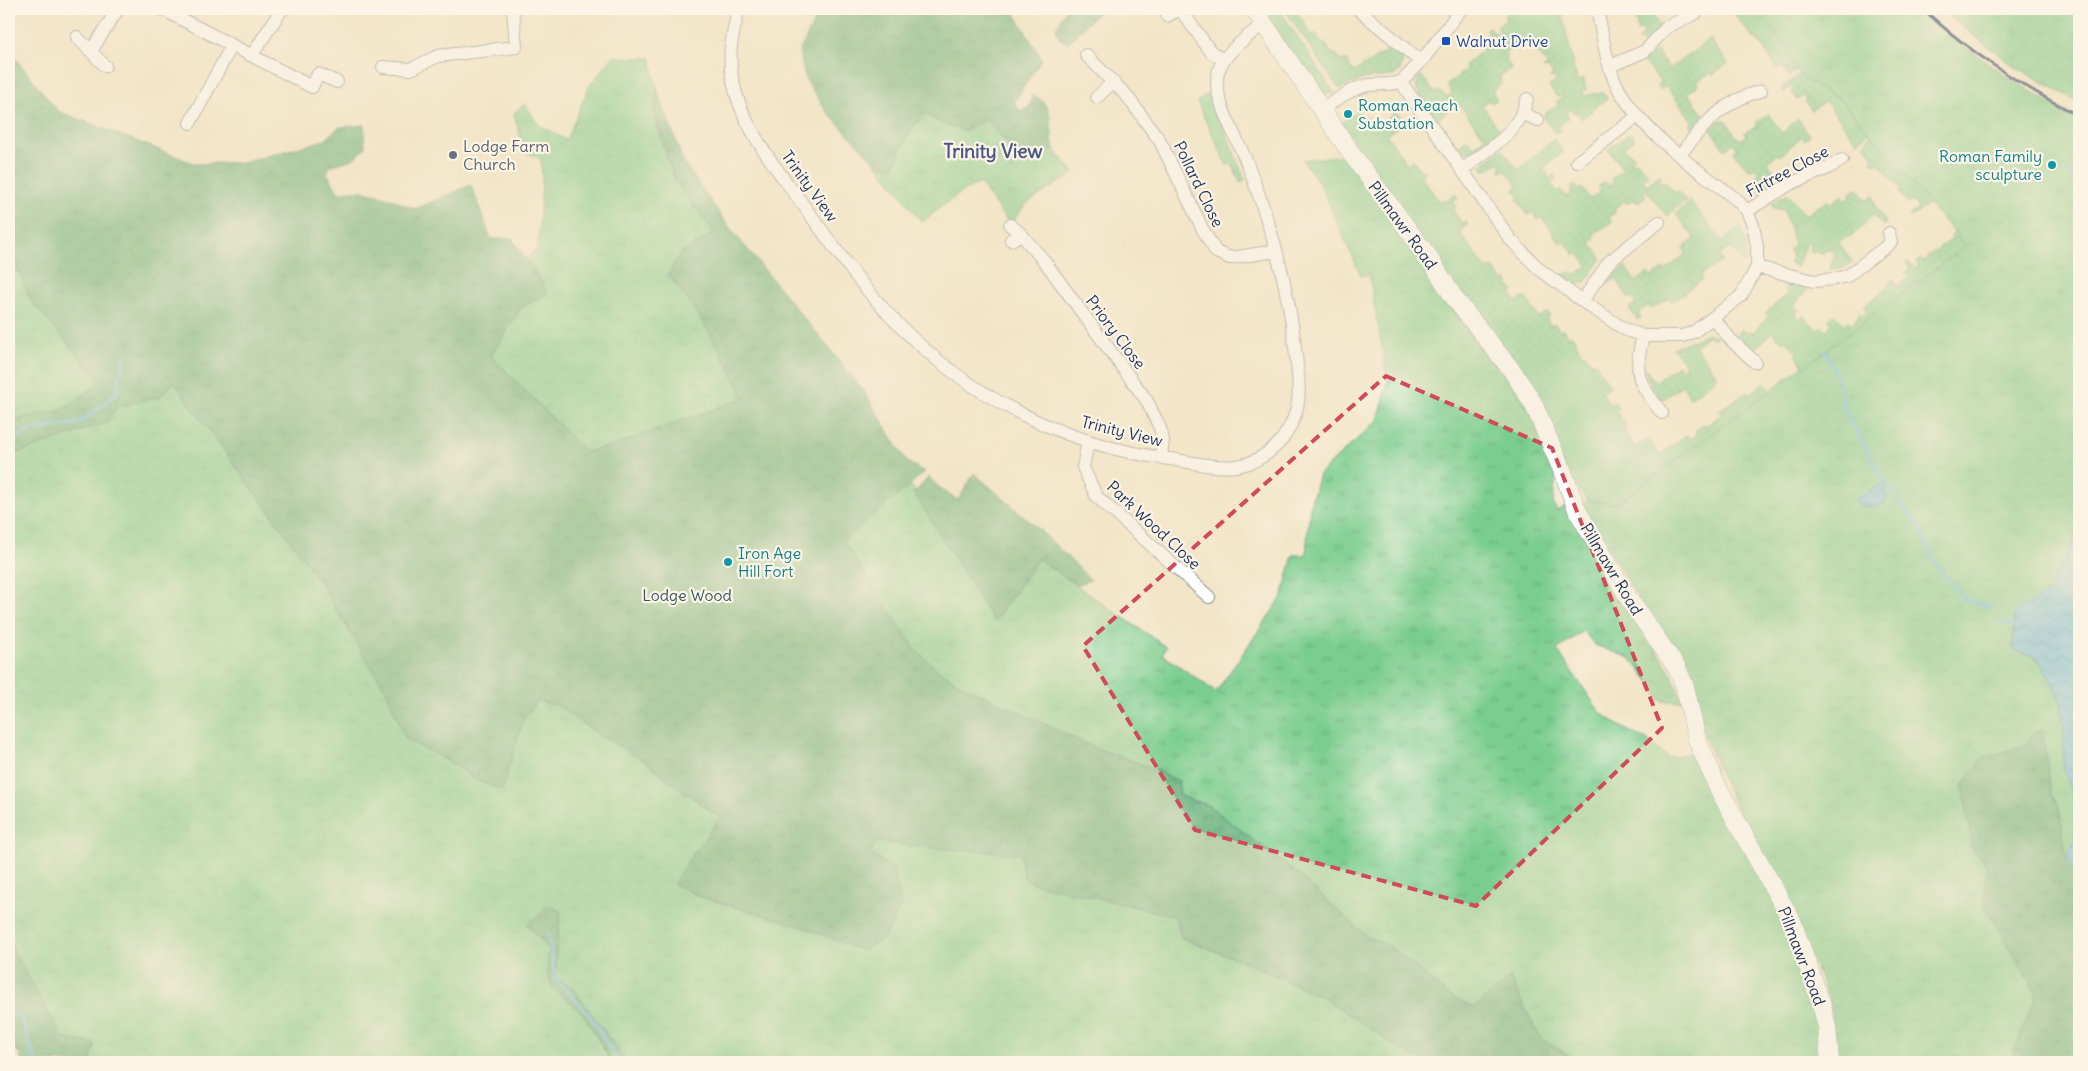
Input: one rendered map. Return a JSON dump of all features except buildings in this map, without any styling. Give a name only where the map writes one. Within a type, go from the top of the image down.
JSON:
[{"type":"street","points":[[91,51],[118,9]]},
{"type":"street","points":[[162,9],[312,87],[318,74],[337,82]]},
{"type":"street","points":[[252,55],[282,9]]},
{"type":"street","points":[[383,68],[411,69],[438,56],[516,47],[513,9]]},
{"type":"street","name":"Trinity View","points":[[738,9],[731,47],[732,77],[741,109],[766,153],[863,284],[895,321],[927,351],[978,389],[1031,420],[1088,442],[1161,458],[1220,468],[1242,465],[1264,454],[1277,444],[1288,431],[1296,413],[1299,384],[1288,298],[1276,251],[1249,166],[1219,96],[1217,79],[1224,60]]},
{"type":"street","points":[[1166,16],[1180,9],[1211,52],[1224,60],[1259,16]]},
{"type":"street","points":[[1358,9],[1421,62]]},
{"type":"street","points":[[1322,110],[1356,89],[1368,85],[1401,82],[1421,62],[1461,9]]},
{"type":"street","points":[[1401,82],[1510,239],[1539,269],[1624,329],[1655,338],[1683,336],[1695,331],[1741,296],[1757,267],[1757,246],[1753,225],[1747,211],[1738,201],[1652,134],[1620,92],[1610,66],[1597,9]]},
{"type":"street","points":[[1610,66],[1645,51],[1667,26],[1696,12]]},
{"type":"street","name":"Pillmawr Road","points":[[1259,16],[1351,153],[1427,255],[1454,298],[1513,372],[1533,403],[1560,463],[1578,512],[1629,599],[1677,668],[1685,687],[1697,740],[1719,790],[1792,921],[1821,1003],[1827,1027],[1830,1062]]},
{"type":"street","points":[[77,37],[105,66]]},
{"type":"street","points":[[190,123],[232,45]]},
{"type":"street","name":"Pollard Close","points":[[1086,56],[1127,96],[1160,142],[1203,230],[1216,252],[1230,258],[1276,251]]},
{"type":"street","points":[[1097,97],[1113,82]]},
{"type":"street","points":[[1680,155],[1697,132],[1717,111],[1750,93],[1761,91]]},
{"type":"street","points":[[1463,169],[1516,126],[1523,114],[1527,100]]},
{"type":"street","points":[[1523,114],[1538,120]]},
{"type":"street","points":[[1578,162],[1638,116]]},
{"type":"street","name":"Firtree Close","points":[[1747,211],[1790,184],[1842,160]]},
{"type":"street","points":[[1582,301],[1609,262],[1659,222]]},
{"type":"street","name":"Priory Close","points":[[1010,225],[1016,237],[1045,262],[1152,408],[1163,440],[1161,458]]},
{"type":"street","points":[[1757,267],[1814,281],[1847,276],[1891,242],[1889,232]]},
{"type":"street","points":[[1713,318],[1731,340],[1755,362]]},
{"type":"street","points":[[1643,336],[1638,360],[1639,380],[1659,409],[1646,414]]},
{"type":"street","name":"Park Wood Close","points":[[1088,442],[1083,466],[1096,496],[1209,597]]},
{"type":"highlighted area","points":[[1386,376],[1552,448],[1662,728],[1476,906],[1195,830],[1083,646]]},
{"type":"green space","points":[[825,9],[1012,9],[1042,59],[1014,102],[1020,110],[1029,108],[1033,95],[1045,105],[1050,118],[1054,149],[1042,155],[1016,154],[987,119],[964,131],[945,125],[924,114],[912,129],[892,168],[878,166],[827,112],[806,80],[799,52],[815,20]]},
{"type":"green space","points":[[1066,9],[1101,9],[1068,43],[1060,39],[1056,29]]},
{"type":"green space","points":[[1261,9],[1279,9],[1334,93],[1325,94],[1315,87]]},
{"type":"green space","points":[[1284,9],[1295,9],[1312,35],[1315,33],[1323,45],[1325,43],[1332,54],[1335,53],[1341,62],[1345,59],[1354,72],[1393,47],[1403,59],[1400,71],[1393,76],[1366,78],[1339,89]]},
{"type":"green space","points":[[1513,9],[1564,9],[1565,13],[1562,14],[1573,62],[1572,66],[1577,77],[1575,77],[1576,81],[1584,79],[1586,90],[1582,91],[1583,96],[1602,92],[1607,98],[1582,119],[1571,109],[1566,113],[1568,118],[1558,127],[1560,130],[1555,134],[1544,119],[1544,114],[1558,105],[1556,102],[1563,97],[1561,95],[1557,97],[1549,86],[1557,81],[1554,77],[1551,79],[1550,77],[1553,74],[1548,68],[1543,69],[1548,65],[1538,53],[1541,50],[1532,37],[1528,39],[1526,37],[1505,53],[1507,57],[1505,59],[1513,70],[1510,69],[1500,76],[1501,84],[1492,91],[1497,99],[1491,103],[1488,100],[1482,105],[1501,132],[1472,152],[1461,151],[1457,147],[1467,139],[1473,147],[1485,138],[1458,103],[1437,120],[1417,91],[1416,84],[1421,75],[1435,93],[1439,91],[1447,97],[1452,93],[1447,85],[1467,69],[1464,65],[1483,51],[1478,44],[1484,39],[1487,42],[1492,38],[1486,29],[1489,27],[1495,34],[1500,30],[1497,27],[1506,20],[1504,16]]},
{"type":"green space","points":[[1630,9],[1650,9],[1660,27],[1643,44],[1638,39],[1645,34],[1642,29],[1638,31],[1636,26],[1638,25]]},
{"type":"green space","points":[[1736,9],[1757,9],[1788,50],[1797,70],[1789,76],[1782,66],[1778,69],[1756,38],[1754,39],[1732,11]]},
{"type":"green space","points":[[1757,9],[1919,9],[1996,68],[2037,95],[2079,119],[2079,532],[2045,597],[2020,608],[2014,615],[2013,648],[2032,655],[2042,664],[2061,701],[2064,730],[2063,764],[2075,805],[2075,840],[2067,859],[2059,807],[2051,793],[2042,729],[2034,733],[2025,745],[1981,759],[1972,849],[1986,864],[1985,906],[2037,994],[2013,1053],[2017,1062],[1835,1062],[1830,1001],[1810,956],[1723,781],[1700,725],[1697,698],[1685,665],[1643,606],[1583,507],[1587,500],[1616,504],[1965,246],[1840,99],[1803,79],[1793,64],[1788,50]]},
{"type":"green space","points":[[1940,9],[2079,9],[2079,102],[2018,69]]},
{"type":"green space","points":[[1710,39],[1728,63],[1713,75],[1711,72],[1698,81],[1697,86],[1688,93],[1704,115],[1693,128],[1690,124],[1693,122],[1666,86],[1660,90],[1657,86],[1661,82],[1643,61],[1657,51],[1669,69]]},
{"type":"green space","name":"Lodge Wood","points":[[9,50],[58,111],[196,164],[245,162],[325,140],[339,127],[364,125],[365,148],[353,159],[330,166],[327,173],[339,193],[359,191],[378,194],[415,209],[471,185],[491,239],[512,238],[548,293],[521,308],[491,356],[586,452],[613,446],[744,398],[710,334],[668,275],[680,254],[714,232],[675,181],[654,111],[657,88],[684,163],[726,223],[864,391],[907,462],[925,472],[843,541],[916,650],[938,670],[962,685],[1093,747],[1147,766],[1178,781],[1180,796],[1208,805],[1294,871],[1367,936],[1391,947],[1448,995],[1474,1008],[1510,978],[1540,1038],[1579,1062],[1427,1062],[1411,1056],[1325,998],[1247,963],[1181,937],[1175,916],[1032,883],[1024,877],[1020,854],[920,847],[876,841],[871,854],[893,868],[902,904],[884,938],[862,951],[800,926],[698,896],[673,884],[720,818],[639,757],[601,736],[558,706],[538,701],[523,720],[502,790],[479,782],[443,758],[406,739],[386,691],[312,570],[174,382],[160,397],[118,406],[107,422],[12,455],[9,459],[9,424],[26,417],[63,410],[100,382],[30,299],[15,262],[9,256]]},
{"type":"green space","points":[[613,57],[651,58],[657,88],[654,111],[675,181],[714,232],[680,254],[668,275],[691,304],[710,334],[744,398],[613,446],[586,452],[491,356],[521,308],[548,293],[527,259],[538,247],[542,182],[541,159],[524,151],[514,113],[525,104],[538,124],[566,140],[590,85]]},
{"type":"green space","points":[[1800,74],[1803,79],[1840,99],[1869,133],[1857,142],[1825,101],[1812,110],[1804,102],[1806,100],[1803,96],[1797,100],[1791,91],[1793,89],[1791,86],[1784,92],[1781,88]]},
{"type":"green space","points":[[1210,92],[1245,181],[1240,183],[1232,163],[1227,165],[1197,102]]},
{"type":"green space","points":[[1396,110],[1404,122],[1387,135],[1407,164],[1413,160],[1422,172],[1425,170],[1426,172],[1421,176],[1439,202],[1443,200],[1444,202],[1455,194],[1458,198],[1452,202],[1456,207],[1453,210],[1462,223],[1466,221],[1468,225],[1459,231],[1487,270],[1493,267],[1503,282],[1506,280],[1514,292],[1511,294],[1516,302],[1525,297],[1539,317],[1547,312],[1550,316],[1546,318],[1551,326],[1555,324],[1560,331],[1564,329],[1569,337],[1572,335],[1583,355],[1585,354],[1591,363],[1594,361],[1610,386],[1602,392],[1610,405],[1615,402],[1618,408],[1616,410],[1627,427],[1624,430],[1635,447],[1649,440],[1660,455],[1687,435],[1690,439],[1697,435],[1695,431],[1704,424],[1706,426],[1722,414],[1719,410],[1748,392],[1750,394],[1764,383],[1770,391],[1616,504],[1587,500],[1578,489],[1402,212],[1341,123],[1358,111],[1364,119],[1367,117],[1375,130],[1380,126],[1384,128],[1389,124],[1388,119]]},
{"type":"green space","points":[[924,114],[956,126],[971,125],[987,119],[1002,135],[1042,155],[1054,149],[1074,173],[1026,204],[1010,225],[980,183],[964,190],[922,222],[878,166],[892,168],[912,129]]},
{"type":"green space","points":[[1768,114],[1782,133],[1798,118],[1810,136],[1805,140],[1802,136],[1780,156],[1778,154],[1767,162],[1781,181],[1760,193],[1759,190],[1764,186],[1756,175],[1759,173],[1756,168],[1750,171],[1733,152],[1738,149],[1733,143],[1725,150],[1710,129],[1720,120],[1726,121],[1738,139],[1742,139],[1747,135],[1745,132],[1758,126],[1756,123]]},
{"type":"green space","points":[[1630,133],[1635,139],[1623,148],[1634,156],[1631,160],[1634,163],[1637,161],[1649,176],[1643,180],[1646,185],[1660,175],[1662,177],[1659,179],[1662,183],[1665,181],[1675,193],[1678,191],[1686,200],[1667,216],[1646,190],[1643,192],[1646,196],[1637,203],[1634,199],[1627,204],[1624,201],[1614,209],[1616,212],[1609,217],[1612,222],[1593,235],[1595,239],[1590,242],[1602,259],[1584,283],[1572,284],[1560,275],[1573,272],[1575,275],[1588,266],[1578,253],[1575,255],[1564,241],[1560,243],[1542,217],[1538,220],[1532,212],[1528,215],[1517,199],[1520,197],[1513,190],[1518,186],[1505,170],[1502,172],[1499,169],[1502,166],[1499,162],[1485,171],[1481,165],[1502,149],[1518,170],[1554,139],[1564,152],[1543,168],[1550,178],[1554,175],[1556,179],[1551,183],[1557,192],[1560,190],[1567,197],[1572,193],[1570,189],[1575,185],[1579,190],[1582,188],[1590,199],[1601,191],[1598,186],[1606,182],[1609,186],[1614,183],[1611,179],[1623,170],[1608,149]]},
{"type":"green space","points":[[1872,136],[1929,203],[1911,217],[1909,215],[1918,208],[1913,201],[1908,204],[1899,192],[1901,190],[1878,162],[1874,164],[1871,160],[1874,157],[1863,143]]},
{"type":"green space","points":[[1343,155],[1396,222],[1473,338],[1509,380],[1530,410],[1556,475],[1553,503],[1557,511],[1567,505],[1671,673],[1682,701],[1661,701],[1651,683],[1630,658],[1595,645],[1583,631],[1557,650],[1600,712],[1623,728],[1644,738],[1669,758],[1693,752],[1789,929],[1817,1011],[1824,1062],[1579,1062],[1540,1038],[1510,978],[1473,1009],[1448,995],[1391,947],[1367,936],[1294,871],[1208,806],[1180,796],[1178,781],[1147,766],[1093,747],[962,685],[938,670],[916,650],[842,541],[910,484],[994,622],[1038,559],[1166,647],[1162,654],[1216,692],[1282,597],[1293,555],[1306,555],[1310,506],[1319,474],[1378,420],[1388,382],[1369,275],[1361,276],[1321,186],[1303,160]]},
{"type":"green space","points":[[1857,188],[1866,201],[1873,196],[1875,205],[1886,224],[1883,226],[1874,215],[1853,235],[1838,241],[1853,263],[1844,268],[1830,269],[1835,252],[1825,249],[1823,254],[1809,250],[1811,245],[1806,243],[1797,267],[1789,263],[1792,259],[1789,248],[1794,246],[1789,223],[1787,223],[1784,209],[1773,210],[1772,203],[1788,194],[1805,215],[1827,201],[1832,203],[1842,195],[1846,201],[1851,197],[1849,194]]},
{"type":"green space","points":[[1690,201],[1722,241],[1741,226],[1746,244],[1745,263],[1742,262],[1731,247],[1719,256],[1723,261],[1701,275],[1703,279],[1684,292],[1685,294],[1671,301],[1669,298],[1651,309],[1648,305],[1638,313],[1641,318],[1637,320],[1629,308],[1636,303],[1632,297],[1629,299],[1616,278],[1607,285],[1612,276],[1625,267],[1636,282],[1648,273],[1651,277],[1664,269],[1665,271],[1686,254],[1683,248],[1695,239],[1676,214]]},
{"type":"green space","points":[[1955,233],[1966,246],[1804,367],[1795,354],[1797,352],[1785,340],[1783,342],[1771,332],[1757,348],[1751,348],[1736,335],[1741,329],[1746,333],[1750,330],[1753,333],[1768,317],[1765,313],[1788,294],[1785,291],[1788,283],[1809,288],[1794,305],[1799,310],[1795,315],[1800,319],[1805,315],[1805,318],[1818,330],[1822,326],[1827,330],[1832,323],[1828,320],[1834,314],[1844,324],[1847,321],[1853,324],[1860,313],[1862,315],[1867,311],[1864,306],[1890,285],[1888,283],[1893,279],[1898,286],[1909,278],[1906,272],[1910,269],[1906,263],[1908,261],[1915,269],[1918,267],[1917,262],[1922,259],[1924,261],[1928,258],[1927,256],[1940,249],[1939,247],[1953,239],[1951,236]]},
{"type":"green space","points":[[9,256],[15,262],[30,299],[101,382],[63,410],[26,417],[9,424]]},
{"type":"green space","points":[[1708,334],[1717,336],[1713,339],[1708,336],[1695,346],[1716,374],[1714,381],[1690,398],[1682,385],[1662,400],[1649,383],[1645,369],[1655,382],[1678,365],[1681,369],[1686,365],[1673,348]]},
{"type":"green space","points":[[174,382],[312,570],[386,691],[406,739],[502,790],[523,720],[537,701],[558,706],[601,736],[639,757],[720,818],[692,855],[698,896],[800,926],[862,951],[893,868],[871,854],[876,841],[920,847],[1020,854],[1024,877],[1032,883],[1175,916],[1181,938],[1247,963],[1325,998],[1411,1056],[1427,1062],[627,1062],[571,986],[556,980],[556,955],[527,925],[549,949],[547,971],[552,986],[584,1014],[611,1062],[90,1062],[95,1044],[63,1038],[9,943],[9,459],[12,455],[53,440],[118,406],[160,397]]},
{"type":"green space","points":[[974,473],[1041,531],[1091,580],[1076,585],[1038,559],[994,622],[914,493],[929,477],[939,487],[958,500]]},
{"type":"green space","points":[[2042,729],[2051,793],[2059,807],[2067,859],[2079,879],[2079,1062],[2017,1062],[2013,1053],[2037,994],[1985,906],[1986,864],[1972,849],[1963,785],[1981,759],[2025,745],[2034,732]]},
{"type":"green space","points":[[551,905],[561,912],[556,955],[556,980],[571,986],[627,1062],[611,1062],[584,1014],[552,986],[547,971],[549,949],[527,925]]},
{"type":"green space","points":[[9,943],[63,1038],[95,1044],[90,1062],[22,1062],[20,1055],[9,1041]]},
{"type":"water","points":[[1885,482],[1887,498],[1884,503],[1868,507],[1854,501]]},
{"type":"water","points":[[2079,532],[2079,879],[2067,859],[2075,840],[2075,805],[2063,764],[2064,730],[2061,701],[2042,664],[2032,655],[2023,654],[2013,648],[2014,615],[2020,608],[2045,596]]},
{"type":"waterway","points":[[2068,171],[2079,184]]},
{"type":"waterway","points":[[1825,351],[1838,378],[1845,410],[1885,482],[1919,527],[1933,561],[1964,599],[1993,608]]},
{"type":"waterway","points":[[9,442],[26,432],[81,422],[116,394],[124,358]]},
{"type":"waterway","points":[[2001,622],[2015,627]]},
{"type":"waterway","points":[[548,934],[556,980],[589,1014],[618,1062]]},
{"type":"waterway","points":[[9,1010],[22,1019],[35,1062]]},
{"type":"railway","points":[[1923,9],[1959,40],[1997,68],[2079,116]]},
{"type":"place","name":"Walnut Drive","points":[[1446,41]]},
{"type":"place","name":"Roman Reach Substation","points":[[1348,114]]},
{"type":"place","name":"Lodge Farm Church","points":[[453,155]]},
{"type":"place","name":"Roman Family sculpture","points":[[2052,165]]},
{"type":"place","name":"Iron Age Hill Fort","points":[[728,562]]},
{"type":"district","name":"Trinity View","points":[[993,151]]}]
